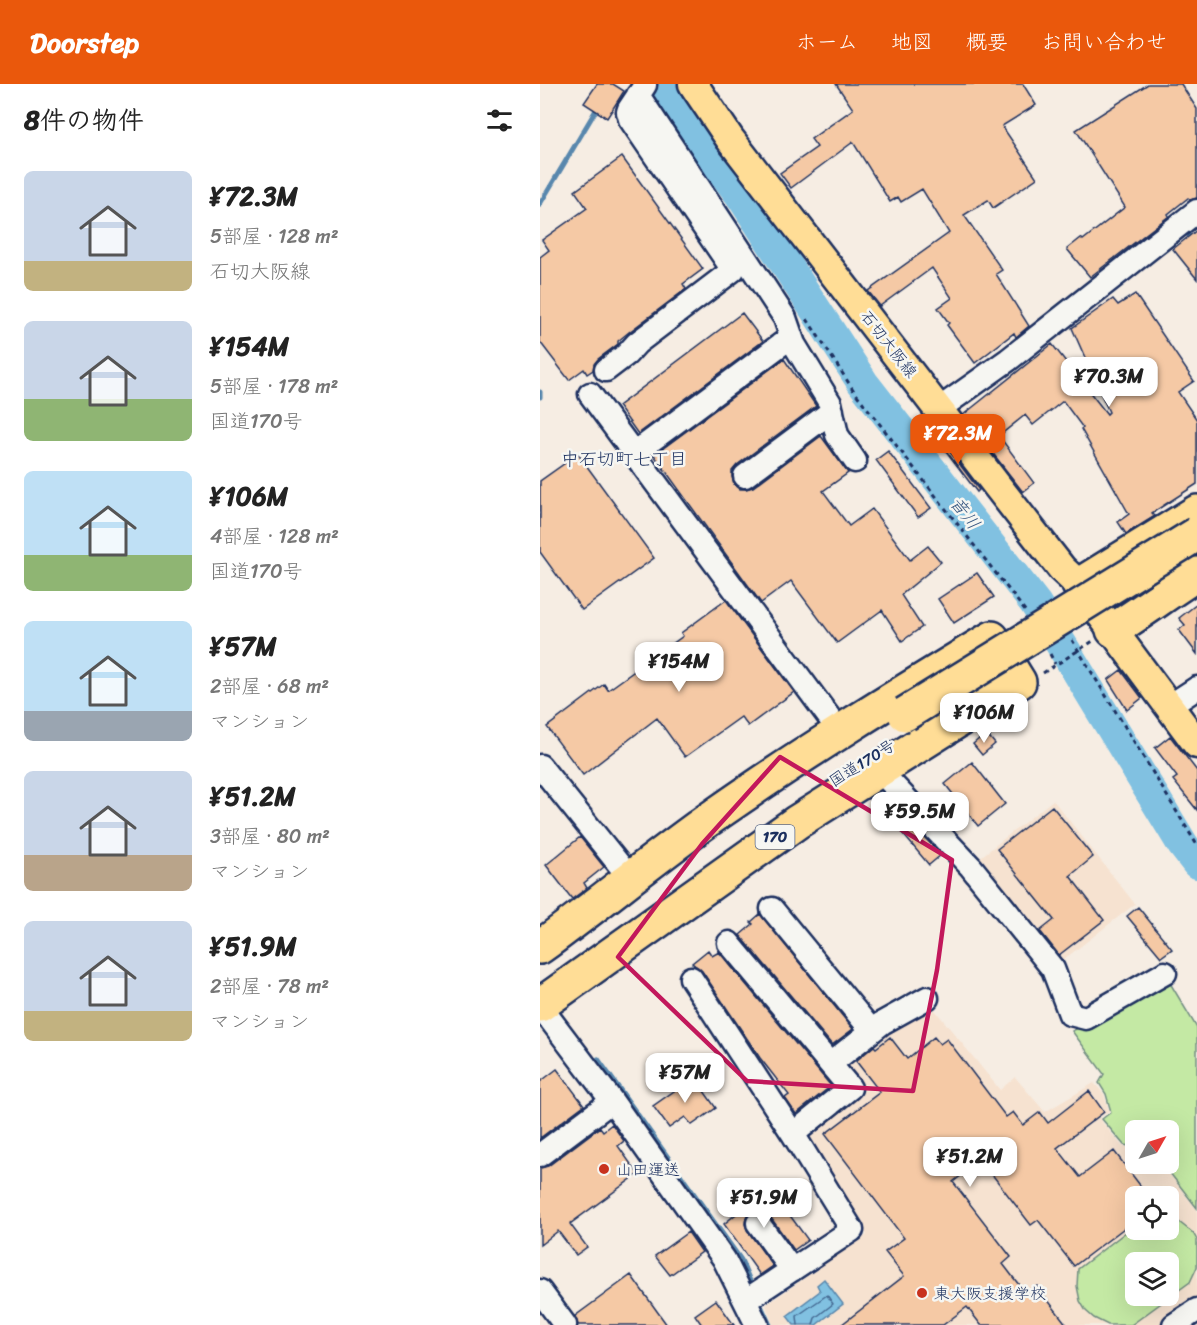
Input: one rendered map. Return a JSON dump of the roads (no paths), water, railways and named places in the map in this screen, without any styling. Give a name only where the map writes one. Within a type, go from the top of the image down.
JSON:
[{"type":"highway","points":[[1079,585],[1197,512]]},
{"type":"highway","name":"国道170号","points":[[540,988],[910,722],[1197,534]]},
{"type":"highway","name":"国道170号","points":[[540,965],[758,809],[1197,555]]},
{"type":"highway","points":[[1100,637],[1149,608],[1164,595],[1197,574]]},
{"type":"highway","name":"170","points":[[540,1005],[771,840],[878,770],[1032,676],[992,638],[840,732]]},
{"type":"highway","points":[[540,947],[630,878],[763,782],[840,732]]},
{"type":"main road","name":"石切大阪線","points":[[693,84],[730,139],[1062,569],[1079,585],[1100,637],[1168,706],[1197,744]]},
{"type":"street","points":[[606,369],[733,270],[630,119],[628,112],[640,92],[785,318],[791,337],[830,403],[837,435],[855,462]]},
{"type":"street","points":[[939,409],[1008,360],[1197,211]]},
{"type":"street","points":[[644,446],[791,337]]},
{"type":"street","points":[[590,394],[840,732]]},
{"type":"street","points":[[745,476],[832,411]]},
{"type":"street","points":[[1168,706],[1197,688]]},
{"type":"street","points":[[540,766],[630,878]]},
{"type":"street","points":[[878,770],[971,867],[1053,969],[1070,1014],[1086,1018],[1165,973]]},
{"type":"street","points":[[772,909],[872,1032]]},
{"type":"street","points":[[729,943],[850,1088],[794,1134]]},
{"type":"street","points":[[690,978],[794,1134],[852,1230],[745,1301]]},
{"type":"street","points":[[830,1064],[882,1023],[927,998]]},
{"type":"street","points":[[540,1005],[724,1258],[757,1325]]},
{"type":"street","points":[[540,1155],[612,1101]]},
{"type":"street","points":[[758,1223],[792,1270]]},
{"type":"street","points":[[540,1291],[565,1325]]},
{"type":"street","points":[[1174,1325],[1197,1310]]},
{"type":"water","points":[[824,1279],[843,1304],[816,1325],[794,1325],[787,1316],[820,1291],[817,1285]]},
{"type":"waterway","name":"音川","points":[[658,84],[743,198],[863,383],[1035,603],[1183,845],[1197,863]]},
{"type":"waterway","points":[[540,204],[599,105]]},
{"type":"waterway","points":[[1188,234],[1197,248]]},
{"type":"waterway","points":[[540,392],[540,397]]},
{"type":"waterway","points":[[598,1059],[741,1260],[753,1288]]},
{"type":"waterway","points":[[758,1299],[770,1325]]},
{"type":"place","name":"山田運送","points":[[604,1169]]},
{"type":"place","name":"東大阪支援学校","points":[[922,1293]]},
{"type":"district","name":"中石切町七丁目","points":[[624,459]]}]
